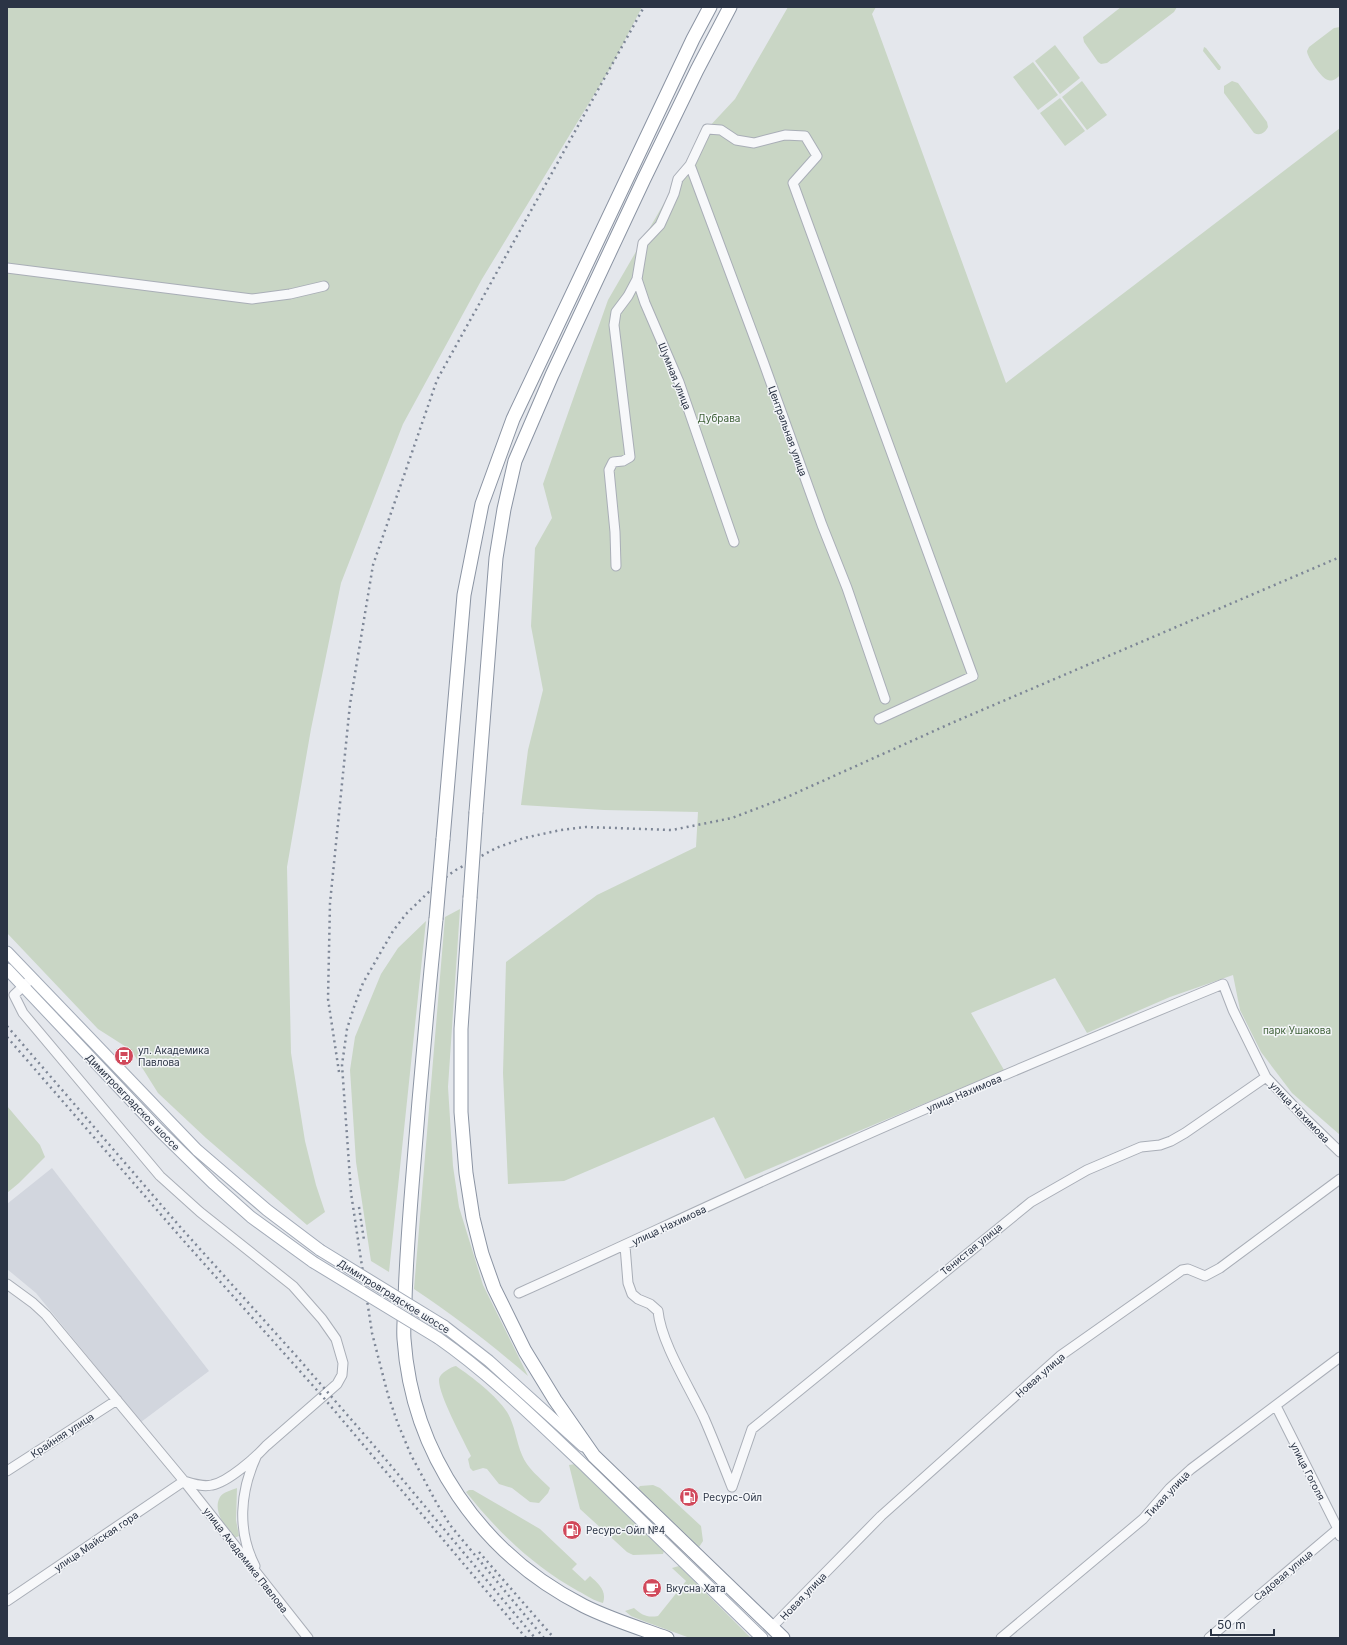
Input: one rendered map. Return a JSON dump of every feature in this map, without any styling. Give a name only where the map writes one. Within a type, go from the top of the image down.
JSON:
[{"type":"highway","points":[[667,1638],[584,1606],[538,1577],[488,1535],[455,1493],[437,1462],[421,1423],[410,1382],[404,1338],[406,1264],[420,1089],[464,595],[482,504],[513,419],[690,46],[710,7]]},
{"type":"highway","points":[[594,1456],[555,1400],[525,1351],[494,1288],[482,1254],[473,1218],[466,1173],[462,1112],[461,1029],[496,558],[504,509],[516,461],[552,376],[644,180],[730,7]]},
{"type":"highway","name":"Димитровградское шоссе","points":[[594,1456],[783,1638]]},
{"type":"main road","name":"Димитровградское шоссе","points":[[8,952],[197,1150],[267,1210],[320,1250],[444,1326],[489,1361],[594,1456]]},
{"type":"main road","name":"Димитровградское шоссе","points":[[7,970],[159,1130],[214,1184],[251,1217],[313,1262],[438,1338],[478,1369],[516,1402],[679,1556],[762,1638]]},
{"type":"street","points":[[616,566],[615,532],[609,470],[613,462],[623,461],[630,457],[614,325],[616,312],[628,296],[637,279],[643,243],[660,225],[674,194],[678,179],[690,164],[707,129],[721,130],[736,140],[754,143],[785,134],[805,136],[817,156],[794,183],[973,676],[878,719]]},
{"type":"street","name":"Центральная улица","points":[[690,164],[822,525],[847,588],[885,699]]},
{"type":"street","points":[[7,268],[252,299],[290,294],[324,286]]},
{"type":"street","name":"Шумная улица","points":[[637,279],[645,304],[679,382],[734,542]]},
{"type":"street","points":[[32,978],[14,995],[23,1013],[149,1164],[179,1194],[200,1212],[293,1286],[322,1318],[336,1339],[343,1363],[342,1374],[337,1384],[266,1446],[257,1456],[231,1476],[214,1485],[202,1486],[184,1482]]},
{"type":"street","name":"улица Нахимова","points":[[519,1293],[625,1246],[838,1147],[1089,1039],[1223,984],[1233,1010],[1266,1077],[1340,1152]]},
{"type":"street","name":"Тенистая улица","points":[[625,1246],[628,1283],[632,1294],[638,1299],[650,1304],[658,1311],[662,1330],[704,1419],[732,1487],[752,1429],[1031,1202],[1087,1170],[1141,1147],[1160,1145],[1171,1141],[1266,1077]]},
{"type":"street","name":"Новая улица","points":[[772,1627],[881,1516],[1060,1356],[1182,1270],[1188,1269],[1205,1276],[1220,1268],[1340,1179]]},
{"type":"street","name":"улица Академика Павлова","points":[[7,1284],[34,1303],[46,1315],[184,1482],[308,1638]]},
{"type":"street","name":"Тихая улица","points":[[1001,1638],[1143,1519],[1170,1488],[1191,1469],[1340,1357]]},
{"type":"street","name":"Крайняя улица","points":[[7,1471],[117,1400]]},
{"type":"street","name":"улица Гоголя","points":[[1276,1406],[1339,1531]]},
{"type":"street","points":[[257,1456],[250,1470],[243,1500],[243,1530],[252,1560],[267,1586]]},
{"type":"street","name":"улица Майская гора","points":[[7,1601],[184,1482]]},
{"type":"street","name":"Садовая улица","points":[[1208,1638],[1339,1531]]},
{"type":"shaded area","points":[[52,1168],[209,1371],[141,1422],[36,1293],[7,1269],[7,1204]]},
{"type":"green space","points":[[7,7],[642,7],[611,67],[482,279],[403,424],[341,583],[311,729],[287,867],[291,1053],[305,1141],[316,1185],[325,1212],[307,1225],[206,1138],[158,1093],[131,1050],[98,1029],[7,933]]},
{"type":"green space","points":[[788,7],[876,7],[872,14],[1006,383],[1340,128],[1340,1135],[1292,1093],[1261,1052],[1240,1010],[1233,975],[1170,997],[1087,1033],[1055,978],[971,1013],[1004,1070],[745,1179],[714,1117],[564,1181],[508,1184],[503,1073],[506,962],[597,895],[696,847],[698,812],[604,810],[521,805],[528,750],[543,690],[531,626],[535,548],[552,518],[543,484],[608,300],[707,129],[735,99]]},
{"type":"green space","points":[[1121,7],[1177,7],[1174,12],[1107,63],[1101,64],[1084,42],[1083,37]]},
{"type":"green space","points":[[1340,27],[1340,75],[1332,80],[1325,79],[1309,58],[1307,51],[1309,47],[1334,28]]},
{"type":"green space","points":[[1055,45],[1080,78],[1060,94],[1035,61]]},
{"type":"green space","points":[[1204,47],[1221,67],[1220,70],[1218,70],[1203,51]]},
{"type":"green space","points":[[1033,62],[1058,95],[1038,110],[1013,77]]},
{"type":"green space","points":[[1082,81],[1107,115],[1087,130],[1062,97]]},
{"type":"green space","points":[[1232,81],[1238,83],[1267,122],[1268,127],[1262,133],[1254,133],[1224,93],[1224,86]]},
{"type":"green space","points":[[1060,98],[1085,131],[1065,146],[1040,113]]},
{"type":"green space","points":[[460,909],[448,1087],[453,1166],[459,1207],[483,1285],[528,1376],[500,1352],[414,1289],[445,917]]},
{"type":"green space","points":[[426,921],[389,1272],[371,1261],[356,1162],[350,1070],[355,1037],[381,974],[398,948]]},
{"type":"green space","points":[[7,1106],[40,1145],[45,1157],[7,1193]]},
{"type":"green space","points":[[456,1366],[490,1393],[507,1412],[512,1422],[524,1460],[534,1473],[550,1488],[548,1493],[539,1503],[530,1502],[512,1488],[499,1484],[487,1469],[483,1468],[473,1471],[470,1468],[468,1459],[471,1456],[442,1395],[439,1379],[441,1375]]},
{"type":"green space","points":[[575,1464],[664,1551],[663,1554],[633,1555],[627,1552],[580,1509],[569,1465]]},
{"type":"green space","points":[[653,1485],[660,1488],[701,1526],[703,1541],[699,1547],[638,1488],[640,1486]]},
{"type":"green space","points":[[237,1488],[236,1520],[239,1536],[234,1538],[221,1519],[218,1502],[223,1494]]},
{"type":"green space","points":[[473,1490],[540,1529],[577,1564],[572,1569],[585,1581],[590,1576],[599,1585],[604,1595],[603,1603],[590,1598],[562,1581],[531,1559],[517,1547],[478,1507],[466,1492]]},
{"type":"green space","points":[[679,1566],[751,1638],[690,1638],[631,1616],[625,1611],[634,1608],[651,1617],[658,1616],[686,1581],[672,1568]]},
{"type":"railway","points":[[339,1072],[328,999],[330,903],[350,704],[373,565],[437,380],[644,7]]},
{"type":"railway","points":[[544,1638],[450,1525],[436,1502],[411,1455],[398,1424],[388,1395],[372,1333],[351,1193],[342,1065],[347,1029],[363,983],[393,931],[406,914],[437,884],[454,871],[496,848],[524,838],[561,830],[586,827],[672,830],[732,818],[787,797],[954,722],[1340,557]]},
{"type":"railway","points":[[7,1026],[182,1229],[298,1358],[382,1455],[535,1638]]},
{"type":"railway","points":[[7,1037],[183,1240],[323,1397],[526,1638]]},
{"type":"railway","points":[[359,1207],[364,1240]]},
{"type":"railway","points":[[479,1552],[554,1638]]},
{"type":"place","name":"ул. Академика Павлова","points":[[124,1056]]},
{"type":"place","name":"Ресурс-Ойл","points":[[689,1497]]},
{"type":"place","name":"Ресурс-Ойл №4","points":[[572,1530]]},
{"type":"place","name":"Вкусна Хата","points":[[652,1588]]},
{"type":"park label","name":"Дубрава","points":[[719,418]]},
{"type":"park label","name":"парк Ушакова","points":[[1297,1030]]}]
